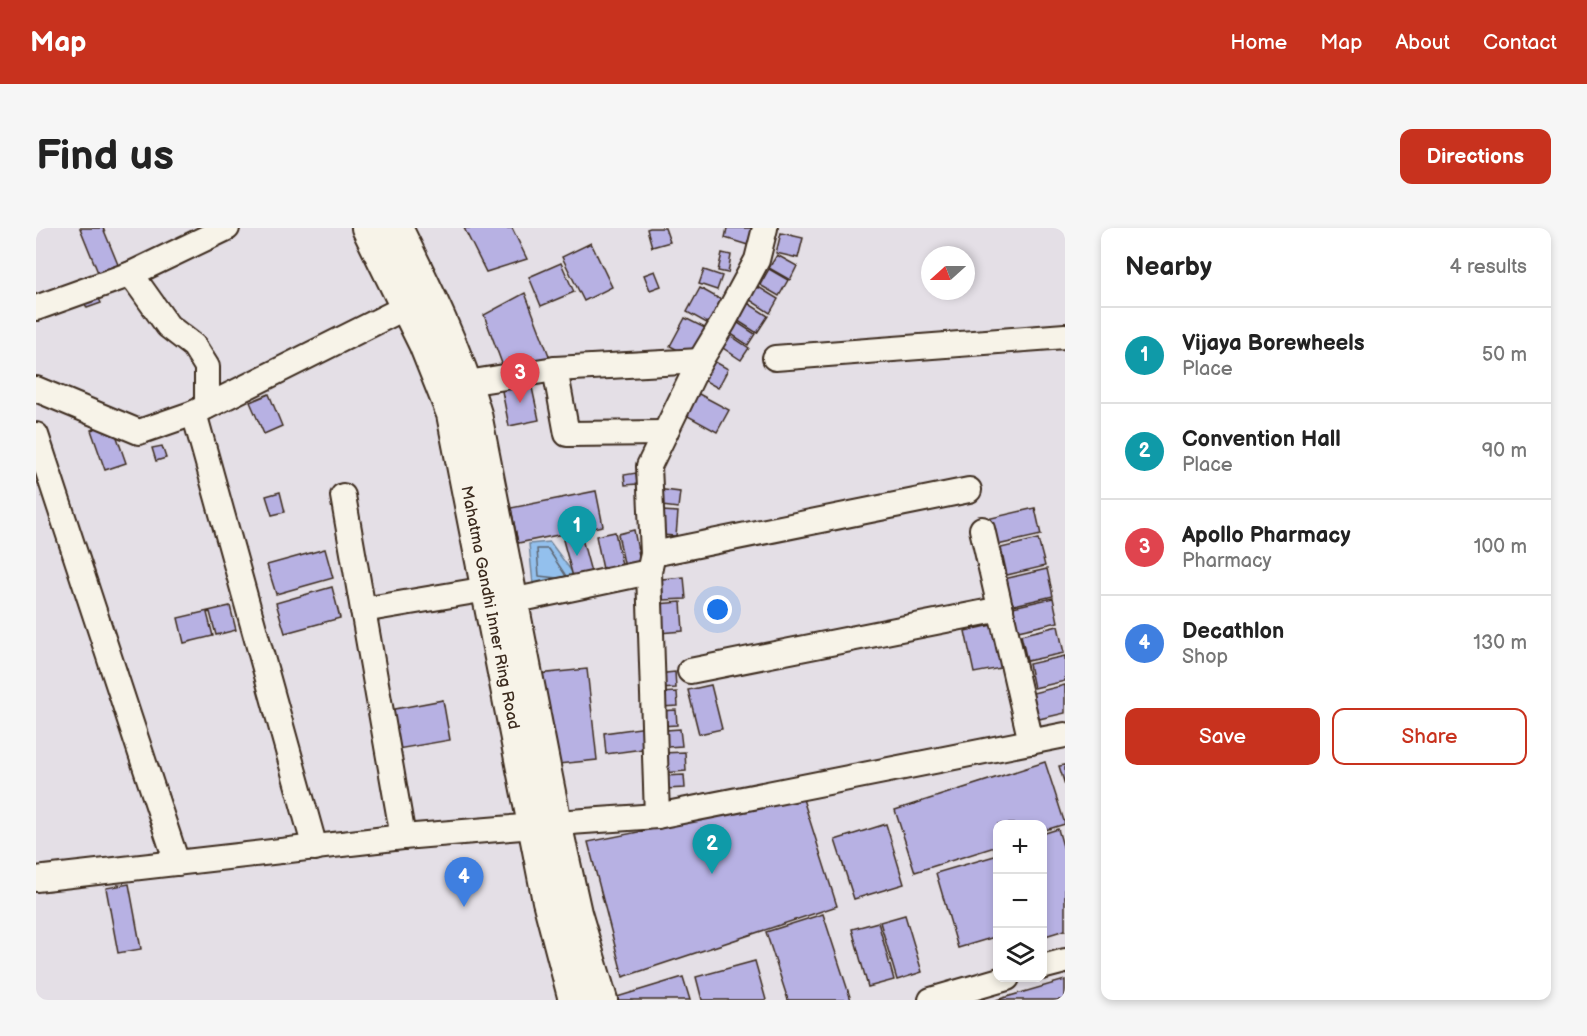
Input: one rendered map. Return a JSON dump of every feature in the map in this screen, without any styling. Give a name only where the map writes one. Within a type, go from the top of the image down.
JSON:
[{"type":"main road","name":"Mahatma Gandhi Inner Ring Road","points":[[367,228],[424,344],[452,414],[499,595],[545,825],[576,913],[602,1000]]},
{"type":"main road","name":"Mahatma Gandhi Inner Ring Road","points":[[397,228],[447,332],[467,383],[476,414],[499,595]]},
{"type":"main road","name":"Mahatma Gandhi Inner Ring Road","points":[[545,825],[548,901],[574,1000]]},
{"type":"street","points":[[36,308],[131,274],[227,228]]},
{"type":"street","points":[[657,816],[649,466],[700,361],[758,260],[765,228]]},
{"type":"street","points":[[131,274],[168,326],[194,346],[207,367],[201,409],[315,848]]},
{"type":"street","points":[[36,389],[139,432],[201,409],[406,307]]},
{"type":"street","points":[[775,358],[1065,336]]},
{"type":"street","points":[[467,383],[555,369],[700,361]]},
{"type":"street","points":[[555,369],[567,434],[665,433]]},
{"type":"street","points":[[36,435],[177,863]]},
{"type":"street","points":[[363,610],[499,595],[651,563],[969,490]]},
{"type":"street","points":[[343,496],[403,837]]},
{"type":"street","points":[[982,529],[1031,742]]},
{"type":"street","points":[[690,671],[1000,609]]},
{"type":"street","points":[[36,879],[403,837],[657,816],[1065,735]]},
{"type":"street","points":[[1047,966],[1065,961]]},
{"type":"street","points":[[931,1000],[994,982]]},
{"type":"water","points":[[550,542],[581,584],[533,584],[529,544]]},
{"type":"building","points":[[80,228],[103,228],[119,267],[99,275]]},
{"type":"building","points":[[464,228],[512,228],[527,259],[486,272]]},
{"type":"building","points":[[665,228],[670,242],[652,247],[647,229]]},
{"type":"building","points":[[727,228],[753,228],[748,245],[725,238]]},
{"type":"building","points":[[781,233],[803,238],[798,258],[776,253]]},
{"type":"building","points":[[591,243],[612,287],[584,301],[562,257]]},
{"type":"building","points":[[722,253],[731,255],[728,273],[718,271]]},
{"type":"building","points":[[777,255],[797,266],[790,280],[769,268]]},
{"type":"building","points":[[561,263],[574,292],[541,306],[529,277]]},
{"type":"building","points":[[769,269],[788,280],[779,296],[760,285]]},
{"type":"building","points":[[704,270],[722,276],[717,290],[699,284]]},
{"type":"building","points":[[655,271],[661,286],[650,290],[644,275]]},
{"type":"building","points":[[755,285],[778,299],[770,313],[747,298]]},
{"type":"building","points":[[700,288],[725,302],[712,326],[687,312]]},
{"type":"building","points":[[525,293],[553,366],[504,369],[484,315]]},
{"type":"building","points":[[97,294],[101,303],[87,308],[83,299]]},
{"type":"building","points":[[743,300],[768,316],[757,333],[732,317]]},
{"type":"building","points":[[685,318],[705,328],[690,356],[670,346]]},
{"type":"building","points":[[732,319],[755,334],[748,345],[725,330]]},
{"type":"building","points":[[725,332],[749,348],[741,360],[717,344]]},
{"type":"building","points":[[710,359],[728,369],[718,388],[700,378]]},
{"type":"building","points":[[531,383],[539,420],[509,426],[501,386]]},
{"type":"building","points":[[697,393],[729,410],[717,432],[686,415]]},
{"type":"building","points":[[269,394],[282,426],[264,434],[250,402]]},
{"type":"building","points":[[112,423],[126,463],[105,470],[91,430]]},
{"type":"building","points":[[162,446],[166,458],[156,461],[152,448]]},
{"type":"building","points":[[636,473],[637,484],[625,485],[624,475]]},
{"type":"building","points":[[656,489],[680,492],[678,508],[654,505]]},
{"type":"building","points":[[596,491],[603,526],[518,543],[511,508]]},
{"type":"building","points":[[280,492],[285,512],[272,515],[266,496]]},
{"type":"building","points":[[1035,508],[1041,535],[993,546],[987,519]]},
{"type":"building","points":[[662,511],[678,512],[676,536],[660,535]]},
{"type":"building","points":[[634,530],[641,566],[625,568],[618,534]]},
{"type":"building","points":[[615,532],[622,565],[603,569],[596,536]]},
{"type":"building","points":[[581,535],[591,572],[573,577],[563,540]]},
{"type":"building","points":[[1038,539],[1045,566],[1007,575],[1001,548]]},
{"type":"building","points":[[325,549],[333,578],[276,594],[267,565]]},
{"type":"building","points":[[1047,569],[1053,596],[1010,606],[1004,579]]},
{"type":"building","points":[[684,577],[686,599],[663,600],[662,579]]},
{"type":"building","points":[[332,587],[340,618],[285,633],[276,603]]},
{"type":"building","points":[[1053,598],[1058,622],[1018,631],[1013,607]]},
{"type":"building","points":[[681,602],[683,631],[659,633],[657,604]]},
{"type":"building","points":[[230,606],[236,630],[216,635],[210,612],[207,613],[213,636],[184,643],[178,618]]},
{"type":"building","points":[[992,625],[1001,668],[974,673],[965,631]]},
{"type":"building","points":[[1058,626],[1064,653],[1027,661],[1021,635]]},
{"type":"building","points":[[1065,656],[1065,681],[1034,688],[1029,664]]},
{"type":"building","points":[[587,669],[597,760],[548,765],[538,674]]},
{"type":"building","points":[[675,672],[676,688],[659,689],[657,674]]},
{"type":"building","points":[[711,685],[722,729],[699,734],[688,690]]},
{"type":"building","points":[[1065,685],[1065,713],[1039,719],[1033,693]]},
{"type":"building","points":[[677,692],[678,706],[660,707],[659,693]]},
{"type":"building","points":[[443,700],[450,740],[392,750],[384,711]]},
{"type":"building","points":[[676,710],[677,725],[659,726],[658,711]]},
{"type":"building","points":[[647,727],[650,748],[606,754],[604,733]]},
{"type":"building","points":[[680,729],[682,746],[667,747],[666,730]]},
{"type":"building","points":[[685,752],[686,771],[663,773],[662,753]]},
{"type":"building","points":[[1045,762],[1065,824],[1047,829],[1047,820],[993,820],[993,848],[915,872],[895,810]]},
{"type":"building","points":[[1065,765],[1065,785],[1059,766]]},
{"type":"building","points":[[684,775],[685,788],[665,789],[664,776]]},
{"type":"building","points":[[803,799],[837,906],[623,977],[588,842]]},
{"type":"building","points":[[886,824],[904,884],[854,899],[835,840]]},
{"type":"building","points":[[1058,829],[1065,853],[1065,930],[1047,935],[1047,874],[1047,832]]},
{"type":"building","points":[[993,856],[993,938],[958,948],[936,873]]},
{"type":"building","points":[[129,884],[141,949],[118,953],[106,888]]},
{"type":"building","points":[[823,914],[851,1000],[788,1000],[766,932]]},
{"type":"building","points":[[905,915],[922,972],[897,980],[880,922]]},
{"type":"building","points":[[878,922],[894,980],[868,987],[852,929]]},
{"type":"building","points":[[755,961],[766,1000],[702,1000],[696,977]]},
{"type":"building","points":[[683,977],[690,1000],[618,1000],[617,997]]},
{"type":"building","points":[[1065,980],[1065,1000],[996,1000]]},
{"type":"place","name":"Apollo Pharmacy","points":[[520,403]]},
{"type":"place","name":"Vijaya Borewheels","points":[[577,556]]},
{"type":"place","name":"Convention Hall","points":[[712,874]]},
{"type":"place","name":"Decathlon","points":[[464,907]]}]
